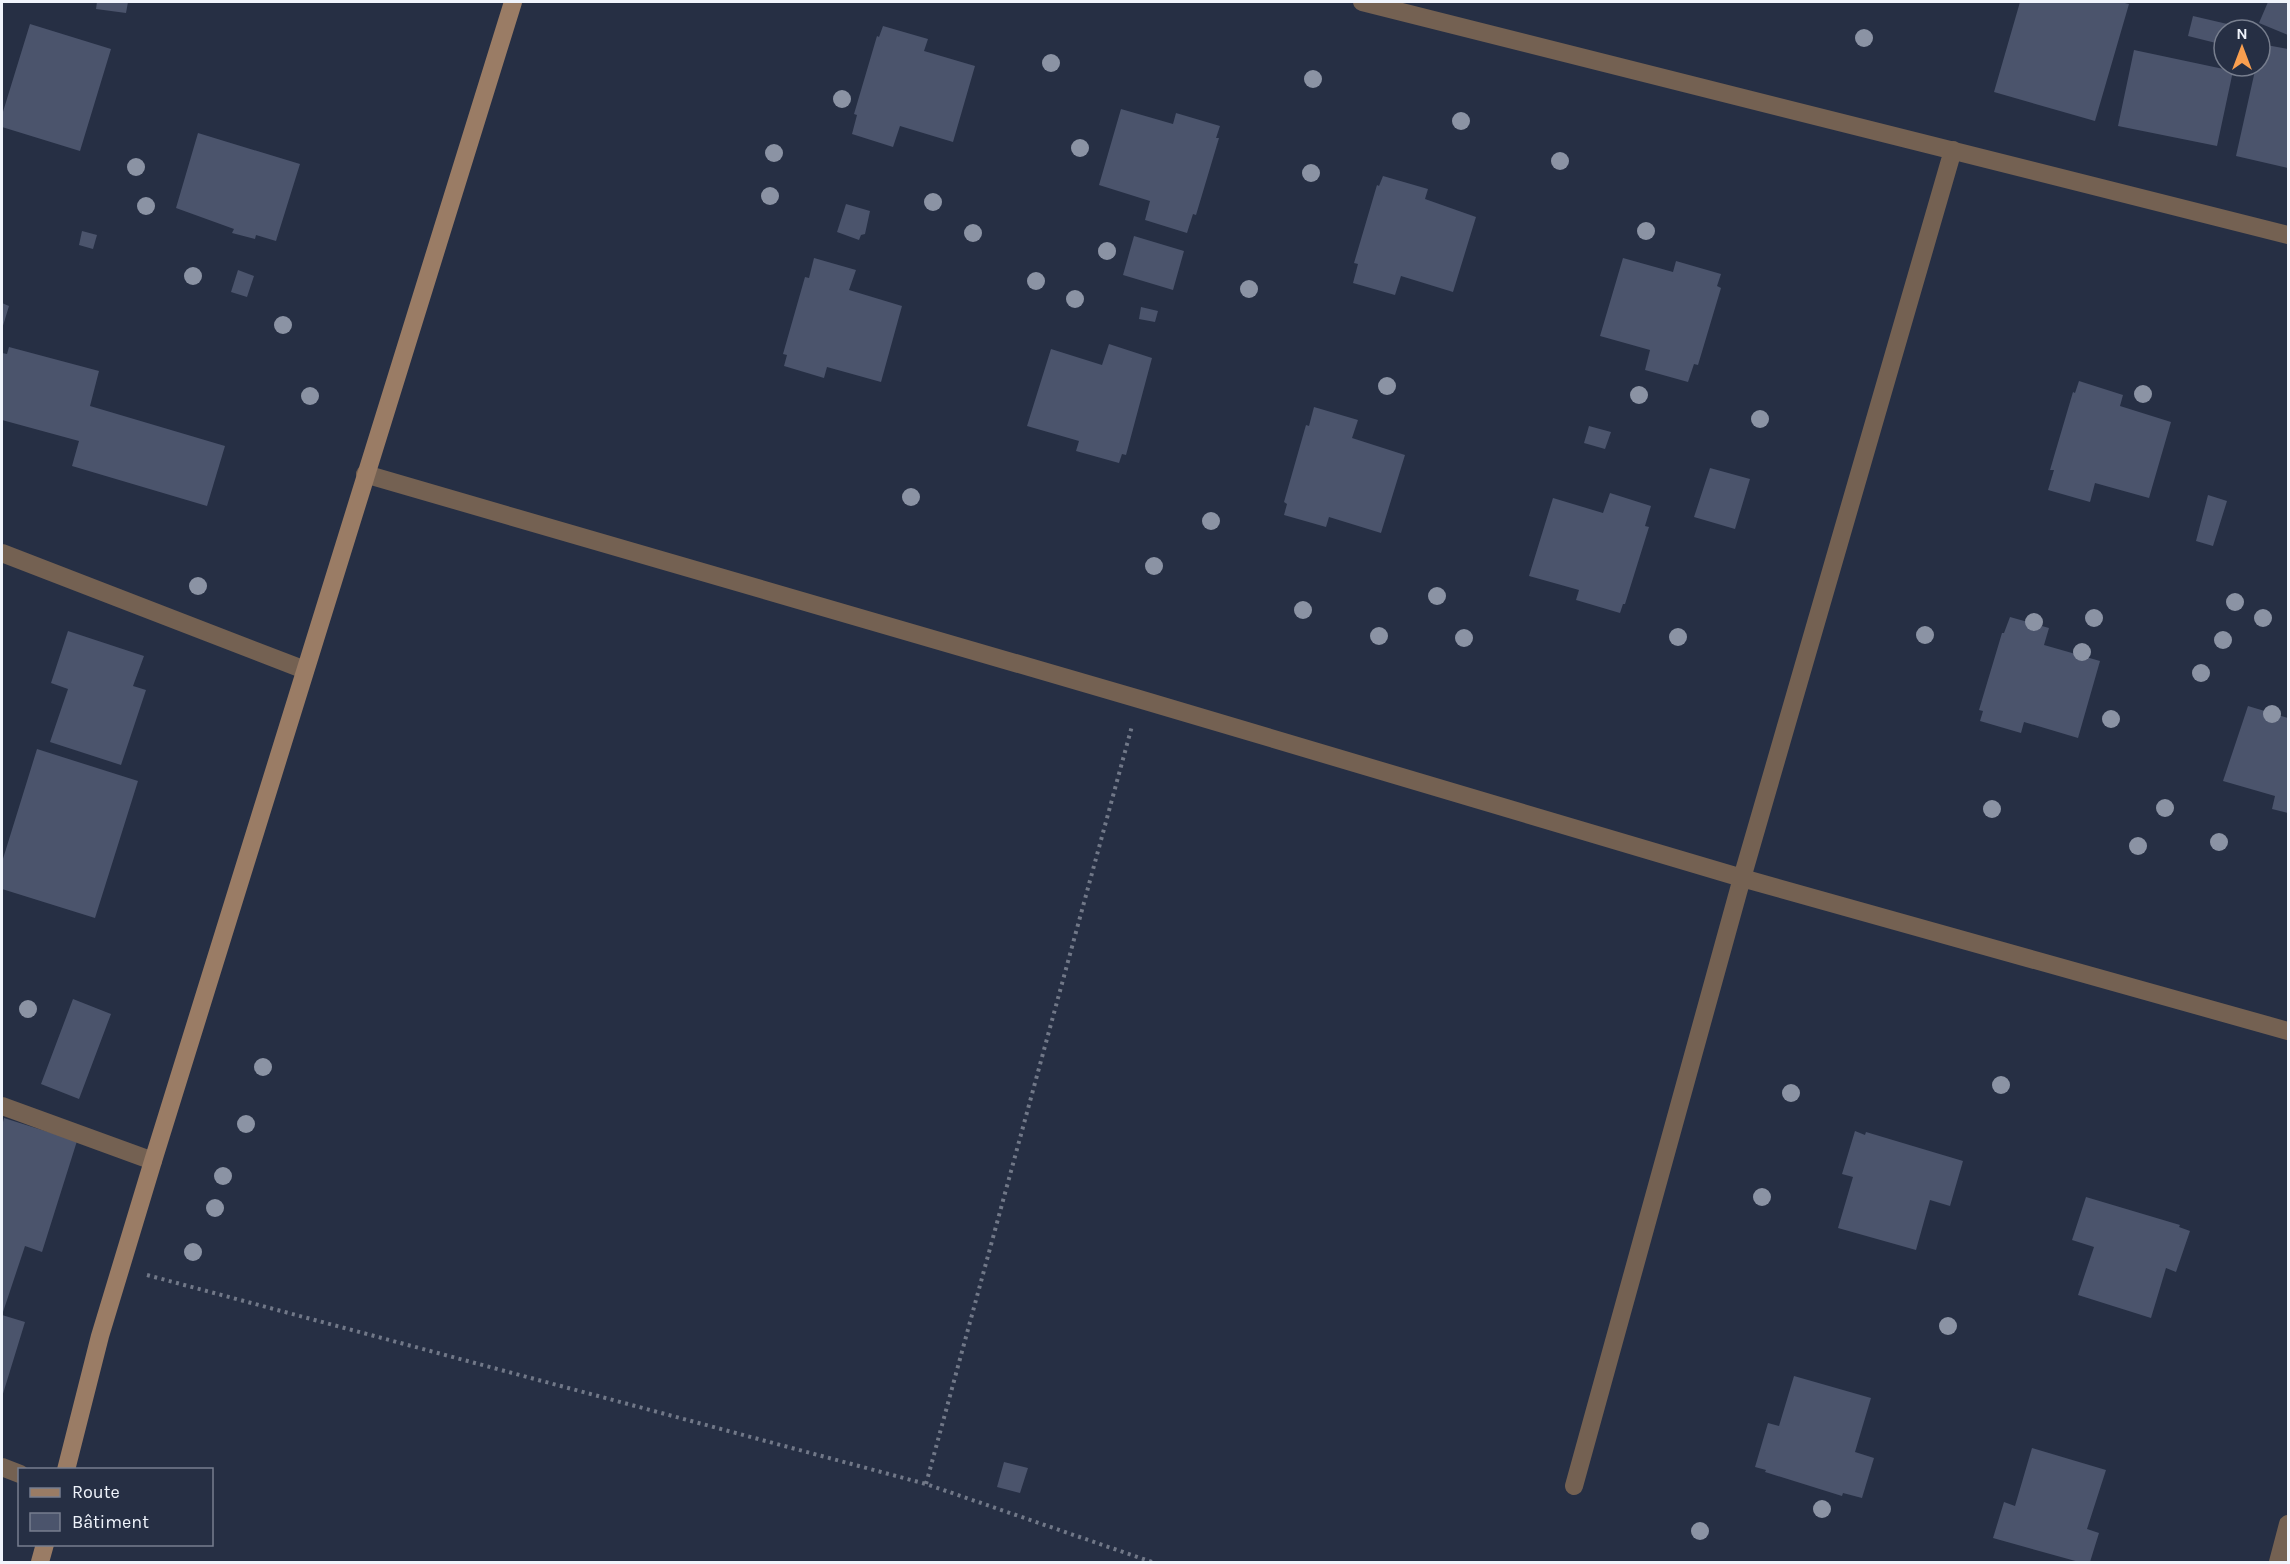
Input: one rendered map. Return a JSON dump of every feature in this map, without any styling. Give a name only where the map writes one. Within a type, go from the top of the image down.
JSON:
[{"type":"main road","points":[[67,1468],[120,1268],[513,2]]},
{"type":"main road","points":[[40,1563],[45,1546]]},
{"type":"street","points":[[1362,2],[2289,235]]},
{"type":"street","points":[[1574,1486],[1742,878],[1953,150]]},
{"type":"street","points":[[365,474],[1139,699],[1742,878],[2289,1031]]},
{"type":"street","points":[[2,553],[304,670]]},
{"type":"street","points":[[2,1106],[153,1161]]},
{"type":"street","points":[[2,1467],[18,1473]]},
{"type":"street","points":[[2278,1563],[2289,1524]]},
{"type":"path","points":[[926,1485],[1139,699]]},
{"type":"path","points":[[120,1268],[926,1485],[1152,1563]]},
{"type":"building","points":[[97,2],[128,2],[126,13],[96,9]]},
{"type":"building","points":[[2020,2],[2121,2],[2129,4],[2095,121],[1994,92]]},
{"type":"building","points":[[2268,2],[2288,2],[2288,35],[2272,28],[2272,18],[2261,18]]},
{"type":"building","points":[[2193,16],[2212,20],[2212,42],[2188,36]]},
{"type":"building","points":[[30,24],[111,49],[80,151],[2,127],[2,115]]},
{"type":"building","points":[[883,26],[928,39],[924,51],[975,66],[953,142],[900,126],[893,147],[852,134],[857,115],[854,114],[877,36],[879,37]]},
{"type":"building","points":[[2272,46],[2288,49],[2288,168],[2236,156],[2253,78],[2272,78]]},
{"type":"building","points":[[2134,50],[2212,67],[2212,78],[2232,78],[2217,146],[2118,126]]},
{"type":"building","points":[[1121,109],[1173,124],[1176,113],[1220,126],[1216,138],[1219,138],[1196,215],[1193,214],[1187,233],[1145,220],[1150,201],[1099,185]]},
{"type":"building","points":[[198,133],[300,164],[276,241],[256,235],[255,239],[232,233],[234,229],[176,208]]},
{"type":"building","points":[[1383,176],[1428,189],[1425,199],[1476,217],[1453,292],[1401,276],[1395,295],[1353,283],[1358,264],[1354,263],[1377,185],[1379,186]]},
{"type":"building","points":[[846,204],[870,211],[865,234],[861,235],[859,240],[837,232]]},
{"type":"building","points":[[82,231],[97,235],[93,249],[79,245]]},
{"type":"building","points":[[1134,236],[1184,251],[1173,290],[1123,275]]},
{"type":"building","points":[[814,258],[856,270],[849,290],[902,306],[881,382],[827,367],[824,378],[784,366],[787,355],[783,354],[805,277],[809,278]]},
{"type":"building","points":[[1623,258],[1673,272],[1676,261],[1721,274],[1717,286],[1721,288],[1698,365],[1694,364],[1688,382],[1645,370],[1650,350],[1600,336]]},
{"type":"building","points":[[238,270],[254,276],[247,297],[231,292]]},
{"type":"building","points":[[2,303],[9,306],[2,329]]},
{"type":"building","points":[[1141,307],[1158,311],[1155,322],[1139,319]]},
{"type":"building","points":[[1109,344],[1152,358],[1126,455],[1122,454],[1119,463],[1076,451],[1079,441],[1027,426],[1051,349],[1102,365]]},
{"type":"building","points":[[9,347],[99,371],[90,406],[225,446],[207,506],[72,466],[79,441],[2,420],[2,353],[7,354]]},
{"type":"building","points":[[2079,381],[2123,395],[2120,406],[2171,422],[2149,498],[2095,483],[2090,502],[2048,490],[2054,470],[2050,470],[2073,392],[2075,393]]},
{"type":"building","points":[[1314,407],[1358,420],[1352,438],[1405,455],[1381,533],[1329,517],[1326,527],[1284,515],[1287,504],[1284,502],[1306,425],[1309,426]]},
{"type":"building","points":[[1589,426],[1611,432],[1605,449],[1584,443]]},
{"type":"building","points":[[1710,468],[1750,479],[1735,529],[1694,517]]},
{"type":"building","points":[[1610,493],[1651,506],[1645,526],[1649,527],[1625,604],[1620,613],[1576,600],[1579,590],[1529,576],[1553,498],[1603,513]]},
{"type":"building","points":[[2208,495],[2227,501],[2213,546],[2196,541]]},
{"type":"building","points":[[2010,617],[2049,628],[2044,645],[2100,661],[2078,738],[2024,722],[2021,733],[1980,721],[1983,711],[1979,710],[2002,633]]},
{"type":"building","points":[[68,631],[144,656],[133,686],[146,690],[121,765],[50,742],[68,689],[51,683]]},
{"type":"building","points":[[2248,706],[2288,718],[2288,813],[2272,809],[2275,796],[2223,781]]},
{"type":"building","points":[[37,749],[138,781],[95,918],[2,889],[2,862]]},
{"type":"building","points":[[73,999],[111,1014],[79,1099],[41,1084]]},
{"type":"building","points":[[4,1118],[77,1141],[42,1252],[25,1246],[2,1315],[2,1126]]},
{"type":"building","points":[[1855,1131],[1865,1135],[1866,1132],[1963,1161],[1950,1206],[1930,1200],[1916,1250],[1838,1228],[1853,1177],[1842,1174]]},
{"type":"building","points":[[2086,1197],[2180,1225],[2179,1227],[2190,1231],[2176,1272],[2166,1268],[2151,1318],[2078,1295],[2094,1247],[2072,1240]]},
{"type":"building","points":[[2,1315],[25,1322],[2,1397]]},
{"type":"building","points":[[1794,1376],[1871,1398],[1855,1452],[1874,1458],[1862,1498],[1843,1493],[1842,1496],[1755,1467],[1768,1423],[1779,1426]]},
{"type":"building","points":[[2032,1448],[2106,1470],[2087,1529],[2099,1533],[2090,1562],[2079,1562],[1993,1538],[2004,1502],[2015,1506]]},
{"type":"building","points":[[1004,1462],[1028,1468],[1020,1493],[997,1487]]}]
